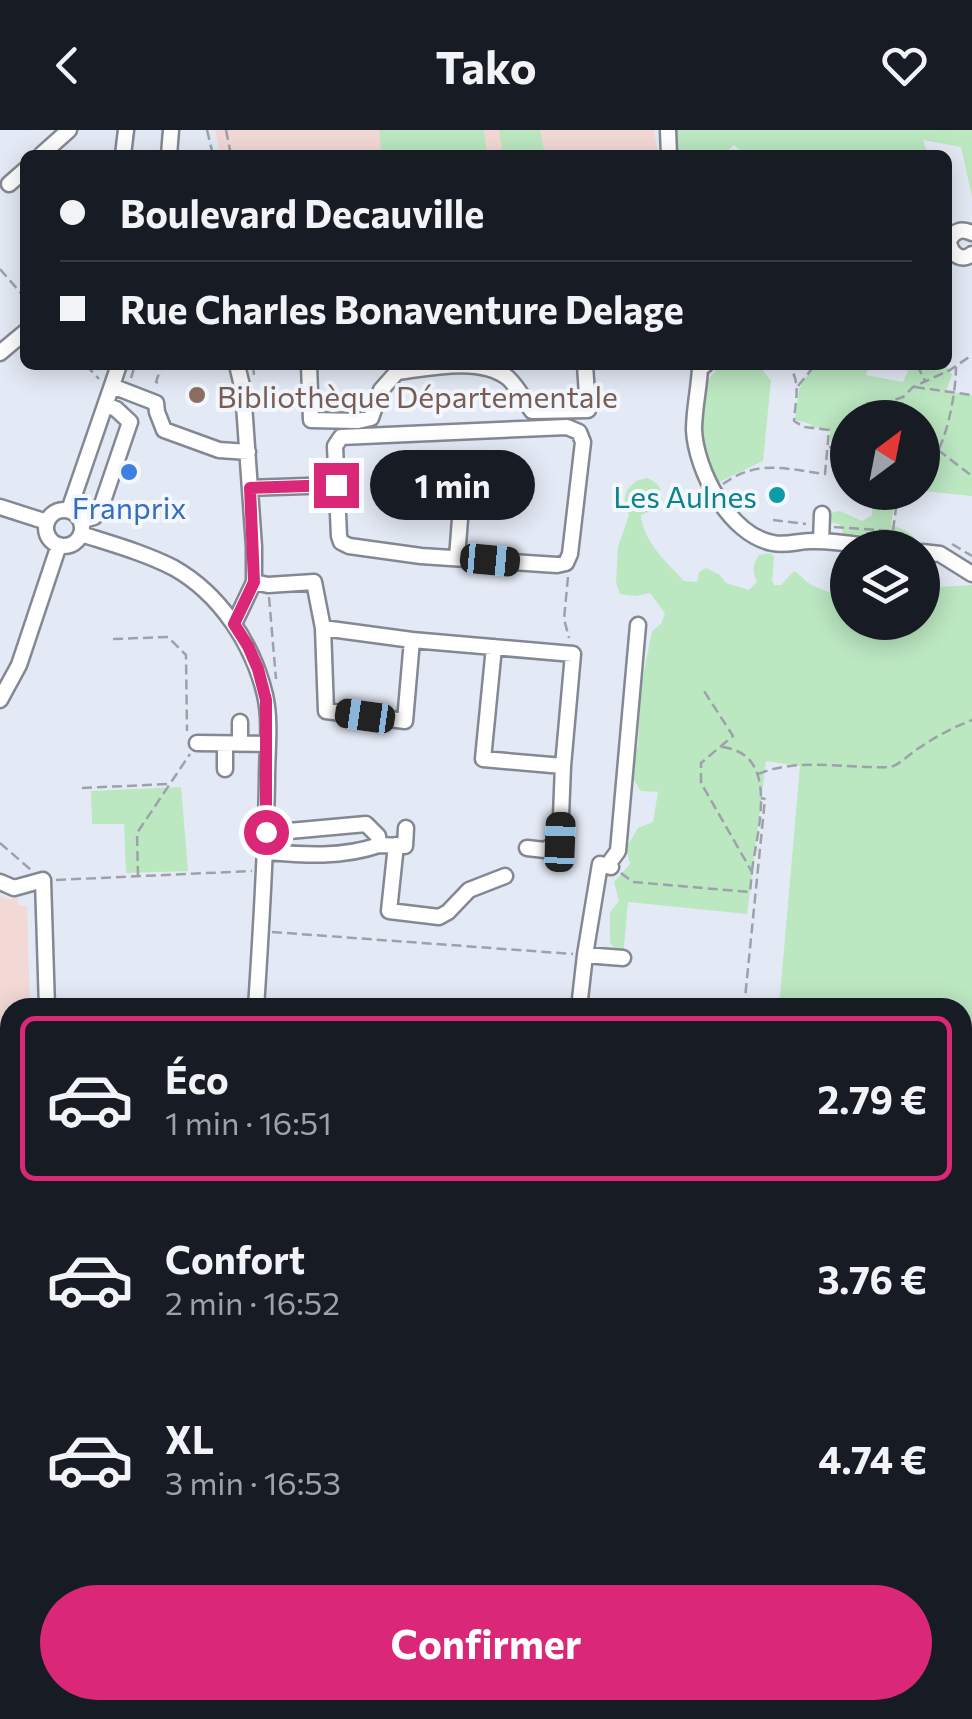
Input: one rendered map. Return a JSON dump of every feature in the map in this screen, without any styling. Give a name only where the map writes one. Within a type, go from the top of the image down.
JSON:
[{"type":"street","points":[[46,150],[68,130]]},
{"type":"street","points":[[9,184],[20,174]]},
{"type":"street","points":[[0,353],[20,336]]},
{"type":"street","points":[[117,370],[110,394],[77,522],[72,544],[60,545],[47,534],[47,522],[57,511],[77,522],[141,554],[176,569],[206,593],[248,646],[266,700],[266,832],[257,998]]},
{"type":"street","points":[[234,624],[254,582],[248,452],[237,370]]},
{"type":"street","points":[[309,370],[311,420],[358,421],[371,418],[381,390],[397,372],[410,370]]},
{"type":"street","points":[[491,370],[507,377],[532,410],[588,410],[585,370]]},
{"type":"street","points":[[700,370],[695,408],[700,464],[738,523],[763,541],[792,544],[821,527],[830,530]]},
{"type":"street","points":[[110,394],[156,403],[164,430],[219,450],[248,452]]},
{"type":"street","points":[[77,522],[94,517],[100,510],[130,422],[116,409],[110,394]]},
{"type":"street","points":[[567,427],[575,429],[583,442],[570,554],[566,563],[558,565],[421,556],[349,546],[338,536],[336,485],[335,446],[341,437],[567,427]]},
{"type":"street","points":[[250,488],[336,485]]},
{"type":"street","points":[[456,558],[462,506],[458,503]]},
{"type":"street","points":[[0,507],[47,522]]},
{"type":"street","points":[[0,700],[18,665],[60,545]]},
{"type":"street","points":[[940,554],[972,574]]},
{"type":"street","points":[[254,582],[314,582],[323,628],[326,711],[405,721],[412,640]]},
{"type":"street","points":[[581,998],[585,955],[608,866],[618,852],[638,625]]},
{"type":"street","points":[[323,628],[573,654],[560,842],[545,850],[528,848]]},
{"type":"street","points":[[494,648],[483,758],[563,766]]},
{"type":"street","points":[[224,769],[240,722]]},
{"type":"street","points":[[197,743],[267,744]]},
{"type":"street","points":[[266,832],[366,824],[378,836],[379,845]]},
{"type":"street","points":[[265,852],[332,854],[379,845],[404,846],[406,828]]},
{"type":"street","points":[[396,846],[389,912],[439,917],[469,890],[505,876]]},
{"type":"street","points":[[7,885],[43,880],[47,998]]},
{"type":"street","points":[[585,955],[623,958]]},
{"type":"path","points":[[0,270],[20,292]]},
{"type":"path","points":[[952,368],[972,355]]},
{"type":"path","points":[[940,443],[955,392],[956,366]]},
{"type":"path","points":[[90,370],[110,394]]},
{"type":"path","points":[[158,383],[160,370]]},
{"type":"path","points":[[714,491],[738,473],[762,466],[825,474],[828,430],[804,427],[794,421],[797,387],[792,370]]},
{"type":"path","points":[[797,387],[811,370]]},
{"type":"path","points":[[919,370],[925,382]]},
{"type":"path","points":[[893,400],[948,370]]},
{"type":"path","points":[[913,387],[972,394]]},
{"type":"path","points":[[940,452],[972,476]]},
{"type":"path","points":[[773,520],[893,531],[896,510]]},
{"type":"path","points":[[566,563],[564,619],[573,654]]},
{"type":"path","points":[[113,639],[168,637],[186,655],[187,731],[197,743],[137,834],[138,876]]},
{"type":"path","points":[[704,691],[733,736],[701,764],[701,783],[755,873],[745,998]]},
{"type":"path","points":[[758,774],[776,766],[891,767],[916,749],[972,720]]},
{"type":"path","points":[[720,747],[740,750],[754,762],[761,798],[765,799],[750,892]]},
{"type":"path","points":[[82,788],[170,784]]},
{"type":"path","points":[[0,843],[43,880],[264,870]]},
{"type":"path","points":[[608,866],[632,882],[756,891]]},
{"type":"path","points":[[262,931],[585,955]]},
{"type":"shaded area","points":[[215,130],[654,130],[657,150],[219,150]]},
{"type":"shaded area","points":[[0,895],[18,898],[18,905],[27,906],[30,998],[0,998]]},
{"type":"green space","points":[[379,130],[484,130],[486,150],[381,150]]},
{"type":"green space","points":[[499,130],[540,130],[544,150],[502,150]]},
{"type":"green space","points":[[670,130],[972,130],[972,197],[961,147],[923,140],[926,150],[740,150],[734,145],[728,150],[673,150]]},
{"type":"green space","points":[[716,370],[763,370],[771,381],[763,461],[717,483],[699,432],[705,384]]},
{"type":"green space","points":[[810,370],[868,370],[866,375],[903,382],[908,370],[949,370],[952,375],[946,391],[972,395],[972,496],[940,493],[940,400],[830,400],[830,429],[795,420],[799,389]]},
{"type":"green space","points":[[647,478],[659,487],[662,502],[641,515],[642,524],[657,551],[684,581],[697,582],[699,572],[706,568],[726,583],[749,590],[757,582],[754,568],[759,555],[770,553],[774,557],[774,585],[781,585],[794,571],[830,592],[830,640],[940,640],[940,587],[972,585],[972,998],[780,998],[800,766],[766,761],[747,914],[628,902],[623,958],[610,943],[610,912],[619,901],[614,882],[630,864],[626,848],[638,828],[653,822],[658,792],[641,791],[630,774],[638,745],[641,687],[652,631],[661,624],[665,613],[650,593],[620,594],[616,583],[618,547],[629,515],[624,503],[627,490],[636,481]]},
{"type":"green space","points":[[872,510],[893,510],[891,525],[905,530],[842,530],[840,525],[828,521],[833,512],[840,511],[862,521],[872,515]]},
{"type":"green space","points":[[181,787],[188,871],[126,873],[124,824],[92,824],[91,791]]},
{"type":"place","name":"Bibliothèque Départementale","points":[[197,395]]},
{"type":"place","name":"Franprix","points":[[129,472]]},
{"type":"place","name":"Les Aulnes","points":[[777,495]]},
{"type":"route","points":[[266,832],[266,700],[258,669],[234,624],[254,582],[250,488],[336,485]]}]
